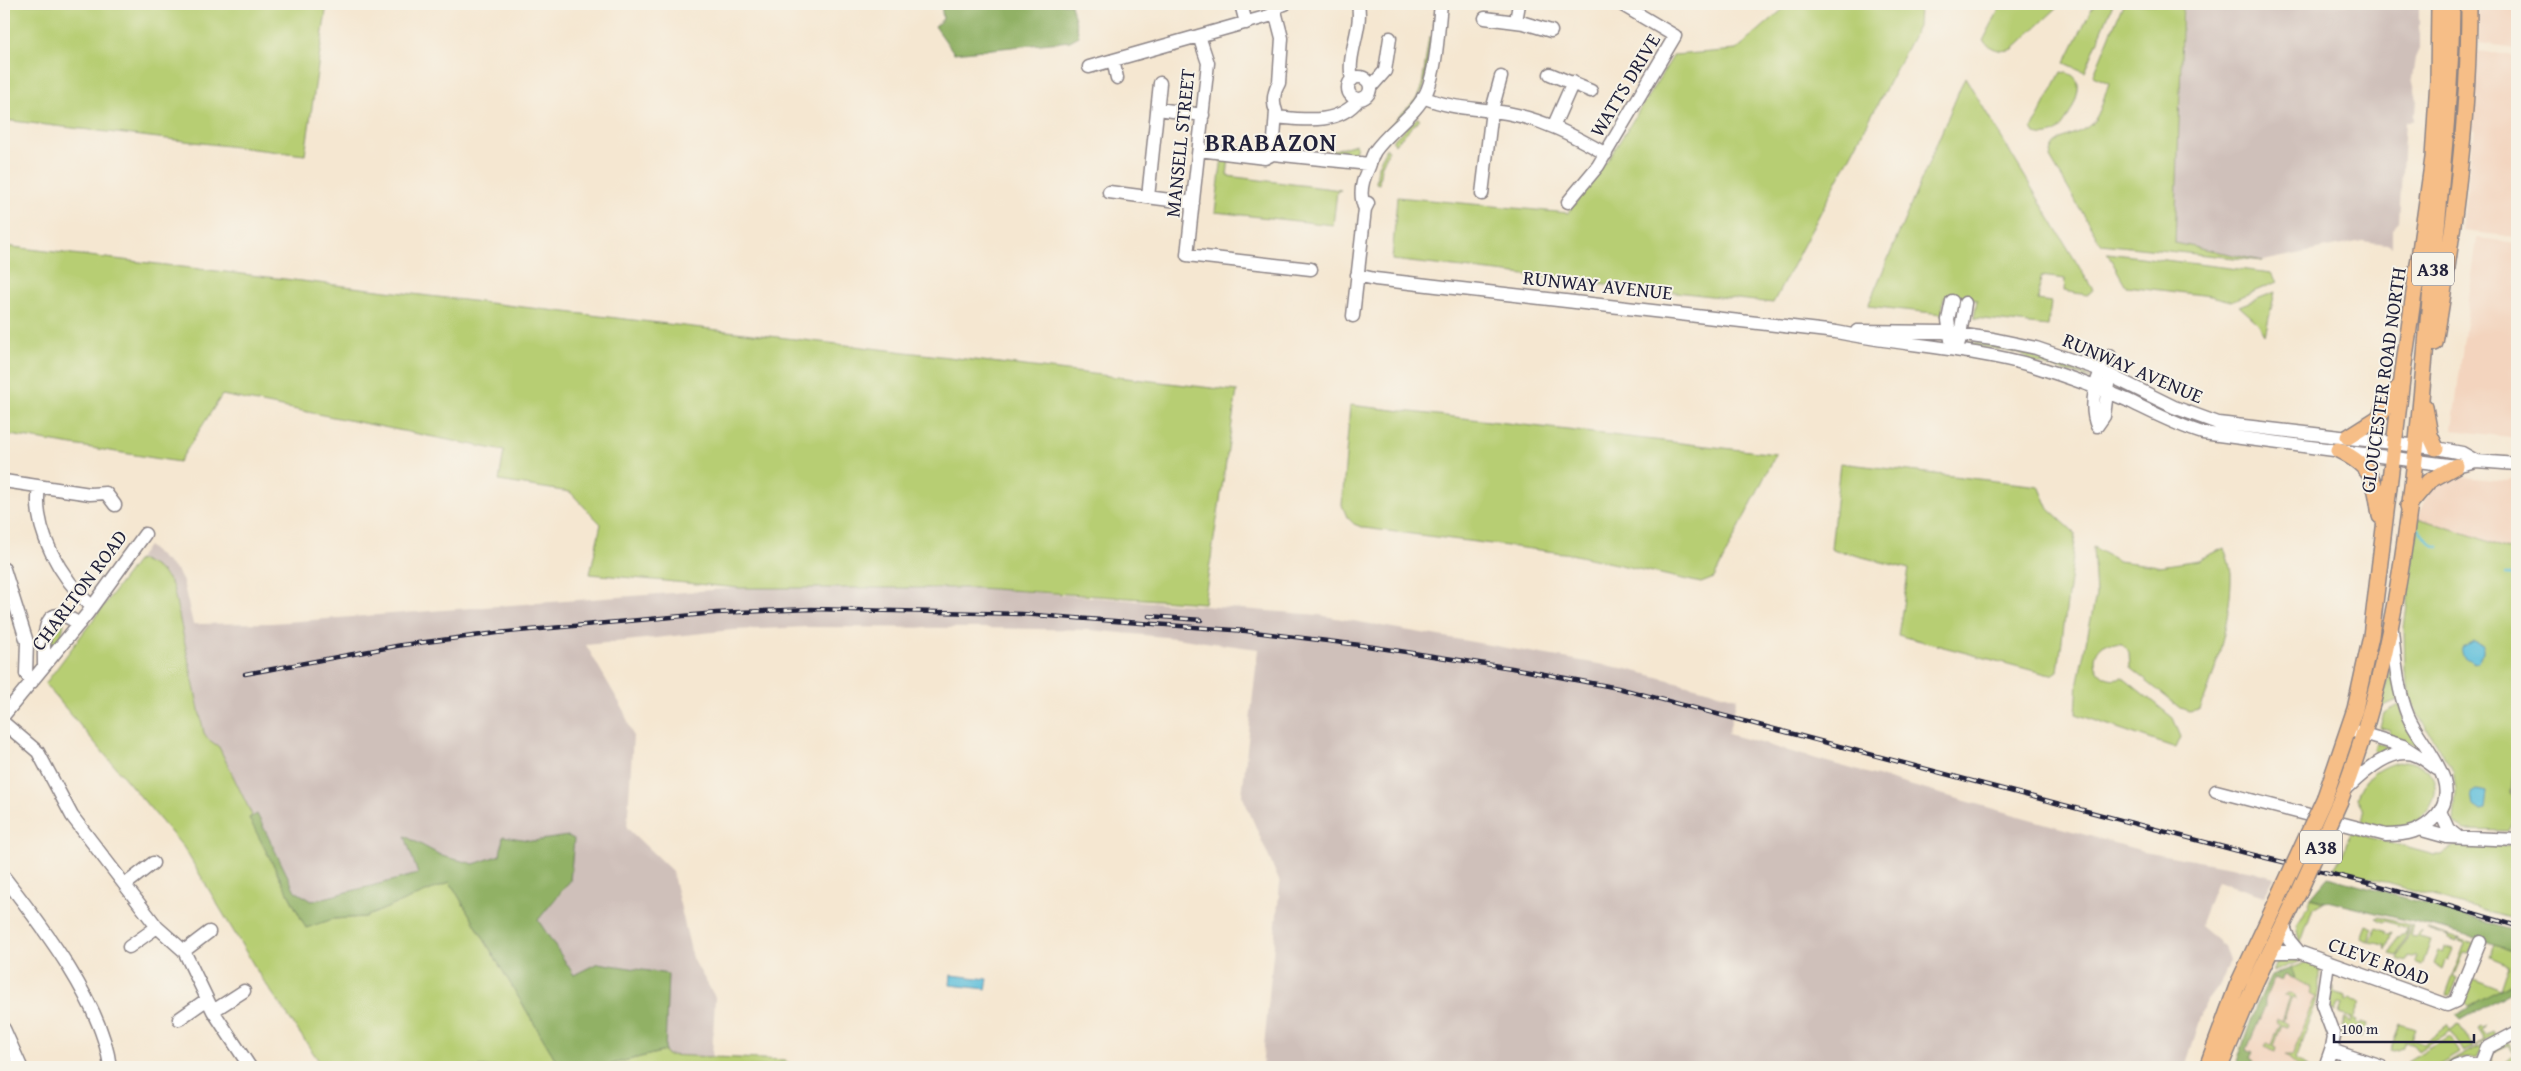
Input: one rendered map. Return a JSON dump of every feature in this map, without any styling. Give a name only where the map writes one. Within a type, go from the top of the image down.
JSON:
[{"type":"main road","points":[[2414,293],[2412,276],[2425,155],[2431,74],[2432,4]]},
{"type":"main road","name":"GLOUCESTER ROAD NORTH","points":[[2392,627],[2408,506],[2402,380],[2414,293],[2439,159],[2439,4]]},
{"type":"main road","name":"GLOUCESTER ROAD NORTH","points":[[2422,384],[2452,4]]},
{"type":"main road","points":[[2404,449],[2412,401],[2422,384],[2435,347],[2455,210],[2469,78],[2469,4]]},
{"type":"main road","points":[[2348,437],[2378,418],[2402,380]]},
{"type":"main road","points":[[2422,384],[2430,435],[2436,448]]},
{"type":"main road","name":"GLOUCESTER ROAD NORTH","points":[[2356,732],[2383,537],[2404,449]]},
{"type":"main road","points":[[2338,450],[2359,462],[2372,476],[2383,537]]},
{"type":"main road","points":[[2408,506],[2429,481],[2456,466]]},
{"type":"main road","name":"A38","points":[[2207,1067],[2254,948],[2356,732],[2392,627]]},
{"type":"main road","name":"A38","points":[[2220,1067],[2270,952],[2342,796],[2356,732]]},
{"type":"street","points":[[1240,4],[1246,23]]},
{"type":"street","points":[[1273,154],[1276,117],[1274,105],[1276,88],[1279,83],[1283,43],[1274,7],[1285,4]]},
{"type":"street","points":[[1358,4],[1358,25],[1351,60],[1352,80],[1349,87],[1350,94],[1359,99]]},
{"type":"street","points":[[1352,316],[1365,209],[1372,176],[1369,166],[1379,146],[1424,97],[1431,77],[1441,4]]},
{"type":"street","points":[[1516,21],[1519,4]]},
{"type":"street","name":"WATTS DRIVE","points":[[1568,202],[1606,154],[1676,36],[1621,4]]},
{"type":"street","points":[[1089,67],[1276,14]]},
{"type":"street","points":[[1485,18],[1516,21],[1551,31]]},
{"type":"street","name":"MANSELL STREET","points":[[1199,36],[1208,63],[1200,150],[1187,255],[1311,269]]},
{"type":"street","points":[[1276,117],[1318,120],[1335,116],[1348,110],[1359,99],[1367,95],[1370,88],[1385,71],[1390,38]]},
{"type":"street","points":[[1113,60],[1117,78]]},
{"type":"street","points":[[1550,74],[1591,91]]},
{"type":"street","points":[[1482,194],[1492,110],[1501,77]]},
{"type":"street","points":[[1352,80],[1358,78],[1365,79],[1370,88]]},
{"type":"street","points":[[1148,197],[1160,82]]},
{"type":"street","points":[[1554,125],[1573,82]]},
{"type":"street","points":[[1424,97],[1438,103],[1492,110],[1554,125],[1606,154]]},
{"type":"street","points":[[1158,109],[1203,115]]},
{"type":"street","points":[[1200,150],[1265,158],[1273,154],[1369,166]]},
{"type":"street","points":[[1109,192],[1193,203]]},
{"type":"street","name":"RUNWAY AVENUE","points":[[1357,275],[1375,279],[1836,332],[1883,341],[1956,351],[2032,366],[2102,390],[2179,425],[2203,433],[2338,450],[2404,449]]},
{"type":"street","points":[[1956,351],[1955,333],[1948,320],[1958,302]]},
{"type":"street","name":"RUNWAY AVENUE","points":[[1836,332],[1882,330],[1955,333],[2036,348],[2105,373],[2210,421],[2290,433],[2348,437],[2404,449]]},
{"type":"street","points":[[2102,390],[2105,373]]},
{"type":"street","points":[[2404,449],[2436,448],[2462,453],[2476,461]]},
{"type":"street","points":[[2404,449],[2456,466],[2476,461],[2517,464]]},
{"type":"street","points":[[4,481],[90,494],[106,493],[115,505]]},
{"type":"street","points":[[40,487],[37,502],[41,528],[64,572],[92,607]]},
{"type":"street","name":"CHARLTON ROAD","points":[[4,715],[79,624],[145,534]]},
{"type":"street","points":[[4,569],[27,642],[26,674],[32,682]]},
{"type":"street","points":[[44,666],[44,639],[47,622],[52,616],[60,614],[67,615],[79,624]]},
{"type":"street","points":[[2392,627],[2400,689],[2408,717],[2441,772],[2447,792],[2440,811],[2422,830]]},
{"type":"street","points":[[4,723],[38,752],[72,816],[126,884],[157,927],[184,951],[206,1000],[250,1067]]},
{"type":"street","points":[[2356,732],[2403,746],[2441,772]]},
{"type":"street","points":[[2342,796],[2379,761],[2392,756],[2416,755]]},
{"type":"street","points":[[2216,792],[2376,834],[2404,834],[2422,830],[2447,837],[2517,840]]},
{"type":"street","points":[[2440,811],[2448,829],[2458,837]]},
{"type":"street","points":[[126,884],[146,864]]},
{"type":"street","points":[[5,885],[64,957],[98,1024],[108,1048],[110,1067]]},
{"type":"street","name":"CLEVE ROAD","points":[[2283,924],[2290,940],[2299,952]]},
{"type":"street","points":[[136,946],[157,927]]},
{"type":"street","points":[[184,951],[207,936]]},
{"type":"street","name":"CLEVE ROAD","points":[[2447,1005],[2456,1001],[2480,942]]},
{"type":"street","name":"CLEVE ROAD","points":[[2270,952],[2299,952],[2463,1010]]},
{"type":"street","points":[[2325,1067],[2332,1050],[2332,1030],[2322,1004],[2327,970]]},
{"type":"street","points":[[213,1011],[244,991]]},
{"type":"street","points":[[179,1019],[206,1000]]},
{"type":"street","points":[[4,1029],[21,1067]]},
{"type":"street","points":[[2455,1067],[2466,1063],[2480,1066],[2487,1048],[2517,1032]]},
{"type":"street","points":[[2332,1050],[2382,1067]]},
{"type":"shaded area","points":[[2184,4],[2419,4],[2419,49],[2415,58],[2412,78],[2417,99],[2416,112],[2414,112],[2414,121],[2405,121],[2399,222],[2392,229],[2392,247],[2387,244],[2362,241],[2263,261],[2175,243]]},
{"type":"shaded area","points":[[2478,4],[2517,4],[2517,48],[2479,43]]},
{"type":"shaded area","points":[[2477,51],[2517,56],[2517,237],[2462,231],[2472,141],[2475,138],[2476,131],[2473,127]]},
{"type":"shaded area","points":[[2477,238],[2517,243],[2517,438],[2452,430]]},
{"type":"shaded area","points":[[2517,476],[2517,553],[2418,518],[2430,490],[2444,481],[2462,477],[2507,481]]},
{"type":"shaded area","points":[[148,546],[177,571],[183,582],[193,624],[272,623],[739,588],[978,588],[1319,615],[1627,669],[1737,698],[1728,734],[2143,851],[2253,871],[2274,877],[2264,896],[2217,881],[2200,926],[2224,946],[2229,961],[2220,984],[2206,1002],[2185,1067],[1262,1067],[1280,883],[1242,795],[1258,649],[1175,638],[1090,630],[983,628],[807,627],[733,630],[586,645],[623,709],[633,736],[627,828],[672,871],[693,959],[715,997],[712,1057],[667,1055],[665,1051],[668,974],[598,963],[574,975],[538,920],[568,885],[568,836],[534,841],[503,836],[500,855],[474,864],[442,856],[406,837],[418,874],[312,902],[295,891],[257,814],[252,815],[219,747],[208,739],[204,733],[173,586],[142,560],[137,561]]},
{"type":"shaded area","points":[[2517,735],[2517,807],[2511,792]]},
{"type":"shaded area","points":[[2307,962],[2319,977],[2319,988],[2295,1059],[2308,1067],[2235,1067],[2255,1009],[2271,976]]},
{"type":"green space","points":[[4,4],[327,4],[305,155],[4,120]]},
{"type":"green space","points":[[941,4],[1071,4],[1079,36],[1070,41],[954,53],[935,26],[943,19]]},
{"type":"green space","points":[[1789,4],[1917,4],[1919,8],[1918,27],[1773,303],[1392,260],[1397,197],[1568,213],[1609,158],[1674,55],[1736,50]]},
{"type":"green space","points":[[2002,4],[2061,4],[2013,49],[2004,51],[1993,48],[1983,41]]},
{"type":"green space","points":[[2098,4],[2113,4],[2085,72],[2065,63],[2091,10]]},
{"type":"green space","points":[[2123,4],[2183,4],[2175,243],[2263,261],[2101,244],[2050,158],[2056,143],[2066,136],[2086,128],[2098,115],[2109,83],[2093,76]]},
{"type":"green space","points":[[1429,37],[1431,37],[1424,87],[1415,104],[1384,132],[1417,98],[1422,86]]},
{"type":"green space","points":[[2061,72],[2072,75],[2077,81],[2078,93],[2072,109],[2064,124],[2055,133],[2050,135],[2035,134],[2032,129]]},
{"type":"green space","points":[[1965,77],[2093,290],[2087,295],[2064,291],[2065,279],[2041,276],[2038,300],[2051,302],[2048,326],[1974,318],[1977,300],[1944,297],[1942,314],[1868,306]]},
{"type":"green space","points":[[1418,117],[1420,119],[1395,144],[1392,141]]},
{"type":"green space","points":[[1356,144],[1353,156],[1327,152]]},
{"type":"green space","points":[[1386,148],[1389,150],[1381,167],[1379,184],[1376,183],[1378,166]]},
{"type":"green space","points":[[1222,157],[1229,157],[1227,176],[1341,190],[1337,191],[1333,225],[1215,212]]},
{"type":"green space","points":[[4,246],[1237,391],[1204,603],[978,588],[739,588],[590,574],[601,524],[570,492],[499,481],[504,451],[222,395],[179,462],[4,434]]},
{"type":"green space","points":[[2107,253],[2271,273],[2277,282],[2231,301],[2211,296],[2126,286]]},
{"type":"green space","points":[[2275,292],[2265,335],[2258,323],[2239,306]]},
{"type":"green space","points":[[1964,341],[2020,350],[2037,359],[2085,375],[2091,379],[2033,362],[2019,353],[1966,344]]},
{"type":"green space","points":[[2135,392],[2175,412],[2375,444],[2374,451],[2234,433],[2193,424],[2132,397]]},
{"type":"green space","points":[[1350,405],[1776,454],[1714,578],[1701,583],[1571,554],[1364,528],[1354,524],[1347,517],[1342,505]]},
{"type":"green space","points":[[1840,463],[2039,486],[2049,509],[2076,534],[2058,671],[2052,675],[2046,674],[1898,635],[1909,569],[1831,549]]},
{"type":"green space","points":[[2418,518],[2517,553],[2517,735],[2511,792],[2517,807],[2517,815],[2509,831],[2464,830],[2454,823],[2456,790],[2453,771],[2417,713],[2410,695],[2405,671],[2404,628]]},
{"type":"green space","points":[[2093,547],[2118,561],[2159,566],[2199,560],[2224,548],[2231,574],[2229,606],[2222,643],[2212,679],[2200,709],[2189,711],[2180,708],[2130,668],[2129,652],[2122,644],[2106,643],[2099,648],[2096,655],[2095,661],[2101,673],[2106,677],[2114,679],[2122,677],[2173,718],[2181,737],[2176,748],[2076,714],[2078,681],[2096,595]]},
{"type":"green space","points":[[142,560],[160,570],[173,587],[204,733],[208,739],[219,747],[252,815],[249,818],[306,928],[333,919],[365,917],[450,882],[560,1067],[323,1067],[259,974],[184,848],[45,684],[137,561]]},
{"type":"green space","points":[[55,621],[64,623],[62,634],[49,650],[48,636]]},
{"type":"green space","points":[[2391,669],[2400,699],[2381,707]]},
{"type":"green space","points":[[2401,704],[2404,721],[2422,747],[2389,735],[2390,730],[2380,727],[2384,713]]},
{"type":"green space","points":[[2376,742],[2394,749],[2379,758],[2374,749]]},
{"type":"green space","points":[[2405,761],[2423,767],[2433,777],[2435,790],[2432,804],[2422,816],[2406,824],[2386,828],[2362,823],[2364,811],[2357,798],[2363,784],[2382,768]]},
{"type":"green space","points":[[257,814],[295,891],[312,901],[418,874],[405,836],[442,856],[474,864],[500,855],[503,836],[534,841],[568,836],[574,839],[570,881],[538,920],[574,975],[598,963],[668,974],[665,1051],[612,1064],[608,1067],[560,1067],[450,882],[365,917],[333,919],[306,928],[249,818]]},
{"type":"green space","points":[[2350,832],[2434,855],[2442,855],[2452,847],[2516,846],[2517,920],[2334,868],[2344,851]]},
{"type":"green space","points":[[2328,877],[2452,911],[2517,932],[2517,953],[2467,935],[2311,897]]},
{"type":"green space","points":[[2311,897],[2325,901],[2313,908],[2300,945],[2296,926],[2306,908],[2308,908]]},
{"type":"green space","points":[[2379,917],[2409,925],[2398,956],[2390,954],[2397,937],[2404,934],[2406,928],[2386,921],[2383,922],[2376,918]]},
{"type":"green space","points":[[2366,925],[2373,928],[2368,941],[2361,938]]},
{"type":"green space","points":[[2411,925],[2413,926],[2410,936],[2415,937],[2421,931],[2419,937],[2431,940],[2422,966],[2415,963],[2417,956],[2408,957],[2406,962],[2398,959]]},
{"type":"green space","points":[[2377,927],[2387,931],[2386,933],[2389,934],[2392,932],[2386,950],[2385,945],[2369,942]]},
{"type":"green space","points":[[2448,936],[2457,939],[2456,942],[2448,939]]},
{"type":"green space","points":[[2460,939],[2474,944],[2469,954],[2464,953],[2454,977],[2458,979],[2450,995],[2446,995],[2465,943],[2459,941]]},
{"type":"green space","points":[[2495,945],[2517,953],[2517,981],[2469,1006],[2463,1000],[2463,994],[2466,995],[2473,978],[2501,989],[2509,965],[2490,957]]},
{"type":"green space","points":[[2445,947],[2453,949],[2448,961],[2445,960],[2442,969],[2433,963],[2438,950],[2443,952]]},
{"type":"green space","points":[[2291,958],[2300,961],[2273,972],[2278,960]]},
{"type":"green space","points":[[2307,962],[2319,967],[2319,988],[2315,1005],[2295,1059],[2308,1067],[2299,1067],[2285,1055],[2292,1056],[2315,996],[2310,993],[2312,987],[2294,979],[2291,968]]},
{"type":"green space","points":[[2291,968],[2294,979],[2284,975],[2281,981],[2274,978],[2265,999],[2265,1006],[2247,1049],[2253,1052],[2250,1058],[2254,1061],[2252,1065],[2247,1063],[2245,1067],[2235,1067],[2255,1009],[2271,976]]},
{"type":"green space","points":[[2517,981],[2517,989],[2461,1020],[2456,1015],[2485,997]]},
{"type":"green space","points":[[2333,987],[2333,993],[2346,997],[2346,1002],[2350,999],[2360,1002],[2353,1020],[2359,1026],[2360,1023],[2367,1025],[2362,1038],[2349,1033],[2350,1030],[2344,1028],[2338,1043],[2345,1018],[2350,1022],[2351,1018],[2340,1014],[2343,1004],[2339,1003],[2336,1012],[2327,1006]]},
{"type":"green space","points":[[2289,993],[2295,996],[2297,1000],[2292,998],[2283,1020],[2288,1023],[2287,1026],[2282,1024],[2274,1046],[2277,1047],[2276,1051],[2264,1046],[2266,1043],[2272,1045],[2280,1024],[2276,1022],[2277,1019],[2282,1020],[2290,998],[2284,995]]},
{"type":"green space","points":[[2400,1024],[2415,1029],[2411,1039],[2424,1044],[2447,1025],[2450,1030],[2459,1025],[2474,1047],[2464,1052],[2450,1031],[2418,1051],[2413,1045],[2405,1042],[2402,1048],[2394,1051],[2390,1050]]},
{"type":"green space","points":[[2480,1026],[2482,1028],[2486,1026],[2481,1030],[2485,1035],[2492,1031],[2494,1035],[2475,1046],[2484,1039],[2477,1028]]},
{"type":"green space","points":[[2449,1036],[2460,1053],[2437,1067],[2410,1067],[2407,1061]]},
{"type":"green space","points":[[2508,1043],[2517,1057],[2517,1065],[2506,1062],[2514,1055],[2508,1046],[2493,1053],[2490,1066],[2493,1067],[2488,1067],[2492,1052]]},
{"type":"green space","points":[[2483,1044],[2476,1058],[2460,1059],[2446,1067],[2442,1067]]},
{"type":"green space","points":[[665,1051],[667,1055],[785,1060],[793,1067],[608,1067],[612,1064]]},
{"type":"water","points":[[2474,642],[2483,646],[2483,653],[2477,662],[2474,663],[2465,657],[2462,653],[2462,648]]},
{"type":"water","points":[[2477,790],[2487,792],[2485,810],[2481,811],[2474,806],[2472,793]]},
{"type":"water","points":[[951,975],[988,979],[986,989],[950,985]]},
{"type":"waterway","points":[[2418,529],[2433,545],[2439,547]]},
{"type":"waterway","points":[[2505,575],[2517,576]]},
{"type":"railway","points":[[245,674],[402,645],[497,633],[716,613],[811,609],[1022,614],[1246,631],[1360,645],[1512,668],[1618,688],[2250,854],[2373,884],[2517,926]]},
{"type":"railway","points":[[1149,616],[1201,620]]},
{"type":"district","name":"BRABAZON","points":[[1271,142]]}]
